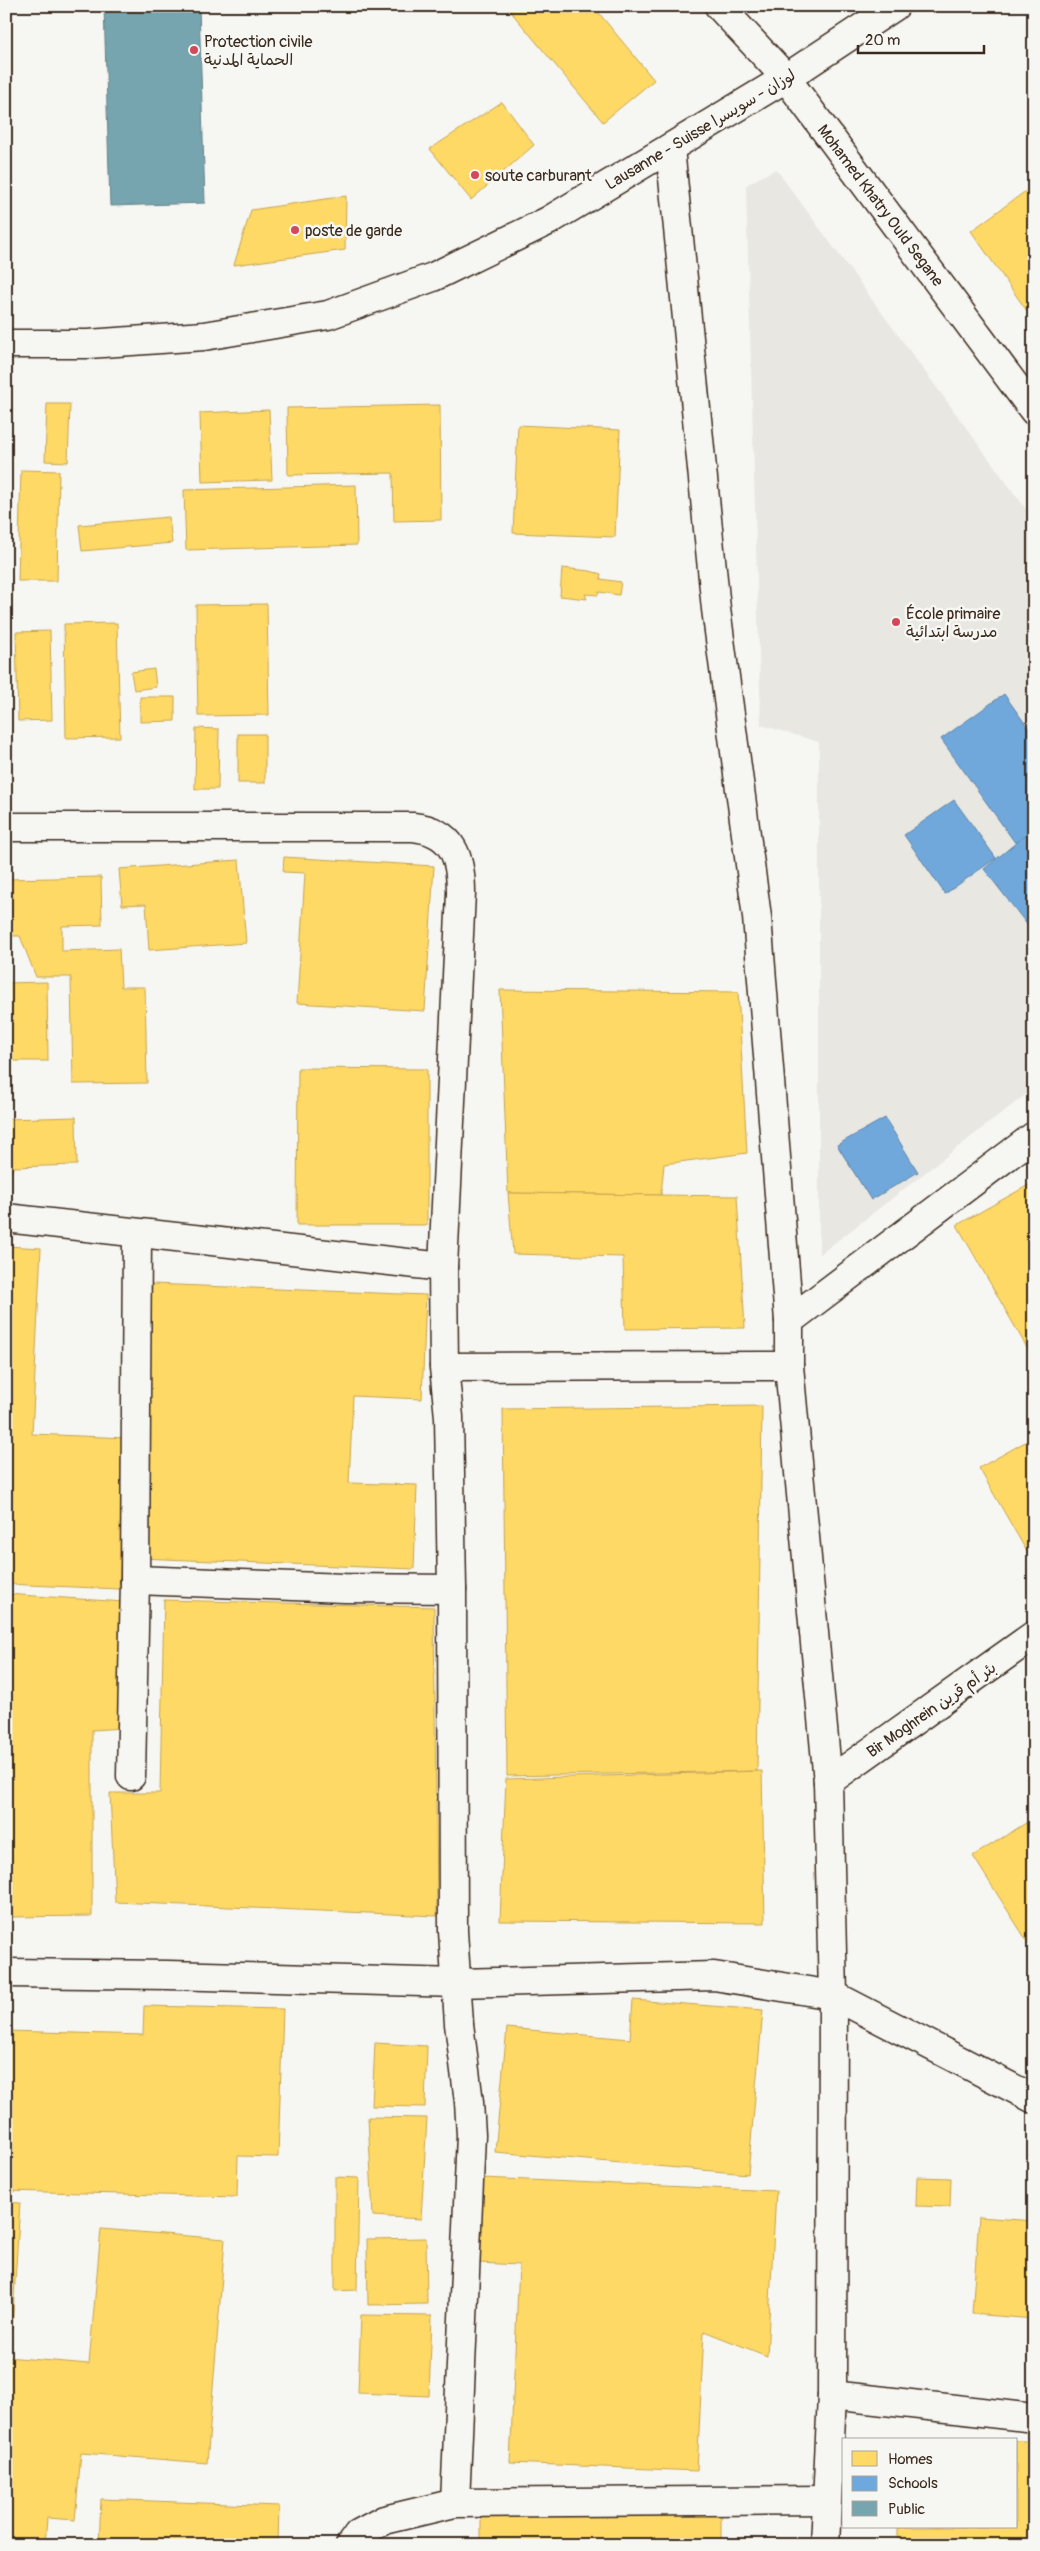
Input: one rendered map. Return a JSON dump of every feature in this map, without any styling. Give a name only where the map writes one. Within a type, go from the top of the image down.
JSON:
[{"type":"street","name":"Mohamed Khatry Ould Segane","points":[[719,6],[786,78],[1034,411]]},
{"type":"street","name":"Lausanne - Suisse لوزان - سويسرا","points":[[6,344],[88,344],[204,336],[328,315],[433,278],[548,221],[786,78],[895,6]]},
{"type":"street","points":[[670,148],[716,609],[757,917],[790,1321],[789,1366],[828,1782],[833,1995],[832,2395],[825,2545]]},
{"type":"street","points":[[6,827],[413,827],[430,829],[442,838],[458,858],[461,893],[443,1267],[444,1366],[449,1417],[452,1588],[453,1931],[471,2135],[455,2503]]},
{"type":"street","points":[[790,1321],[1034,1136]]},
{"type":"street","points":[[6,1218],[443,1267]]},
{"type":"street","points":[[131,1776],[135,1580],[137,1233]]},
{"type":"street","points":[[444,1366],[789,1366]]},
{"type":"street","points":[[135,1580],[344,1588],[452,1588]]},
{"type":"street","name":"Bir Moghrein بئر أم قرين","points":[[828,1782],[1034,1636]]},
{"type":"street","points":[[6,1974],[168,1975],[458,1984],[714,1976],[833,1995],[1034,2099]]},
{"type":"street","points":[[832,2395],[1034,2418]]},
{"type":"street","points":[[350,2545],[358,2534],[384,2520],[455,2503],[826,2500]]},
{"type":"shaded area","name":"École primaire مدرسة ابتدائية","points":[[776,169],[1034,520],[1034,1088],[819,1255],[819,742],[761,725],[746,185]]},
{"type":"building: Homes","points":[[506,6],[593,6],[654,80],[603,122]]},
{"type":"building: Homes","name":"soute carburant","points":[[502,102],[534,145],[471,200],[430,149]]},
{"type":"building: Homes","points":[[1034,185],[1034,321],[971,231]]},
{"type":"building: Homes","name":"poste de garde","points":[[346,196],[345,250],[234,265],[251,210]]},
{"type":"building: Homes","points":[[47,404],[70,404],[68,462],[45,461]]},
{"type":"building: Homes","points":[[440,405],[441,520],[394,521],[393,473],[288,475],[287,408]]},
{"type":"building: Homes","points":[[269,410],[272,480],[202,482],[200,413]]},
{"type":"building: Homes","points":[[518,425],[620,430],[615,537],[513,533]]},
{"type":"building: Homes","points":[[21,470],[59,471],[57,581],[18,581]]},
{"type":"building: Homes","points":[[356,485],[357,545],[186,550],[184,490]]},
{"type":"building: Homes","points":[[169,517],[172,543],[82,551],[79,525]]},
{"type":"building: Homes","points":[[562,568],[590,571],[601,574],[600,579],[621,582],[619,595],[599,592],[598,595],[585,594],[587,599],[560,596]]},
{"type":"building: Homes","points":[[267,604],[269,715],[198,716],[196,605]]},
{"type":"building: Homes","points":[[117,623],[120,737],[66,738],[64,624]]},
{"type":"building: Homes","points":[[50,631],[52,720],[18,721],[16,632]]},
{"type":"building: Homes","points":[[154,669],[156,687],[134,690],[131,672]]},
{"type":"building: Homes","points":[[140,697],[175,697],[175,721],[140,722]]},
{"type":"building: Homes","points":[[196,728],[219,729],[218,789],[195,789]]},
{"type":"building: Homes","points":[[238,734],[265,734],[265,783],[238,783]]},
{"type":"building: Homes","points":[[284,857],[434,866],[425,1011],[297,1003],[305,873],[283,872]]},
{"type":"building: Homes","points":[[239,860],[246,943],[149,950],[146,904],[122,905],[119,869]]},
{"type":"building: Homes","points":[[101,877],[102,925],[62,926],[62,951],[119,949],[121,987],[145,987],[147,1083],[73,1084],[71,977],[36,977],[20,936],[6,936],[6,879]]},
{"type":"building: Homes","points":[[47,982],[48,1061],[6,1061],[6,983]]},
{"type":"building: Homes","points":[[500,990],[738,992],[747,1153],[664,1164],[661,1195],[508,1193]]},
{"type":"building: Homes","points":[[298,1068],[427,1069],[427,1225],[297,1225]]},
{"type":"building: Homes","points":[[76,1117],[77,1165],[13,1167],[6,1189],[6,1119]]},
{"type":"building: Homes","points":[[1034,1182],[1034,1360],[957,1225]]},
{"type":"building: Homes","points":[[508,1193],[737,1196],[745,1328],[625,1329],[623,1257],[513,1254]]},
{"type":"building: Homes","points":[[6,1246],[41,1248],[32,1434],[127,1438],[119,1589],[6,1584]]},
{"type":"building: Homes","points":[[152,1284],[426,1295],[422,1399],[353,1396],[349,1483],[417,1485],[414,1569],[139,1558]]},
{"type":"building: Homes","points":[[762,1406],[757,1771],[507,1776],[503,1409]]},
{"type":"building: Homes","points":[[1034,1437],[1034,1564],[979,1468]]},
{"type":"building: Homes","points":[[6,1594],[124,1602],[123,1728],[92,1730],[92,1916],[6,1917]]},
{"type":"building: Homes","points":[[164,1600],[434,1607],[437,1916],[115,1902],[110,1793],[160,1793]]},
{"type":"building: Homes","points":[[762,1771],[765,1923],[500,1921],[506,1779]]},
{"type":"building: Homes","points":[[1034,1818],[1034,1952],[973,1856]]},
{"type":"building: Homes","points":[[633,2000],[763,2010],[748,2174],[495,2152],[507,2028],[630,2039]]},
{"type":"building: Homes","points":[[144,2006],[283,2009],[278,2157],[238,2156],[237,2197],[6,2191],[6,2031],[143,2035]]},
{"type":"building: Homes","points":[[375,2043],[427,2046],[425,2107],[372,2106]]},
{"type":"building: Homes","points":[[368,2117],[427,2118],[421,2219],[373,2216]]},
{"type":"building: Homes","points":[[335,2177],[359,2178],[357,2290],[335,2291]]},
{"type":"building: Homes","points":[[917,2177],[951,2178],[950,2207],[916,2206]]},
{"type":"building: Homes","points":[[482,2178],[776,2191],[767,2356],[704,2331],[697,2471],[510,2463],[519,2265],[478,2263]]},
{"type":"building: Homes","points":[[6,2202],[20,2203],[12,2329],[6,2328]]},
{"type":"building: Homes","points":[[979,2217],[1034,2221],[1034,2319],[972,2314]]},
{"type":"building: Homes","points":[[101,2229],[225,2239],[207,2463],[81,2453],[75,2520],[47,2518],[45,2545],[6,2545],[6,2357],[89,2364]]},
{"type":"building: Homes","points":[[426,2238],[427,2304],[368,2305],[367,2239]]},
{"type":"building: Homes","points":[[361,2315],[432,2316],[429,2396],[358,2393]]},
{"type":"building: Homes","points":[[1018,2441],[1034,2441],[1034,2545],[898,2545],[898,2528],[1018,2528]]},
{"type":"building: Homes","points":[[101,2499],[279,2506],[278,2545],[99,2545]]},
{"type":"building: Homes","points":[[721,2514],[721,2545],[481,2545],[481,2515]]},
{"type":"building: Schools","points":[[1004,694],[1034,736],[1034,831],[1016,844],[941,739]]},
{"type":"building: Schools","points":[[954,800],[996,858],[945,894],[904,835]]},
{"type":"building: Schools","points":[[1033,829],[1034,923],[1029,927],[984,869]]},
{"type":"building: Schools","points":[[885,1118],[918,1172],[871,1200],[837,1145]]},
{"type":"building: Public","points":[[104,6],[199,6],[205,203],[110,206]]},
{"type":"place","name":"Protection civile الحماية المدنية","points":[[194,50]]},
{"type":"place","name":"soute carburant","points":[[475,175]]},
{"type":"place","name":"poste de garde","points":[[295,230]]},
{"type":"place","name":"École primaire مدرسة ابتدائية","points":[[896,622]]}]
